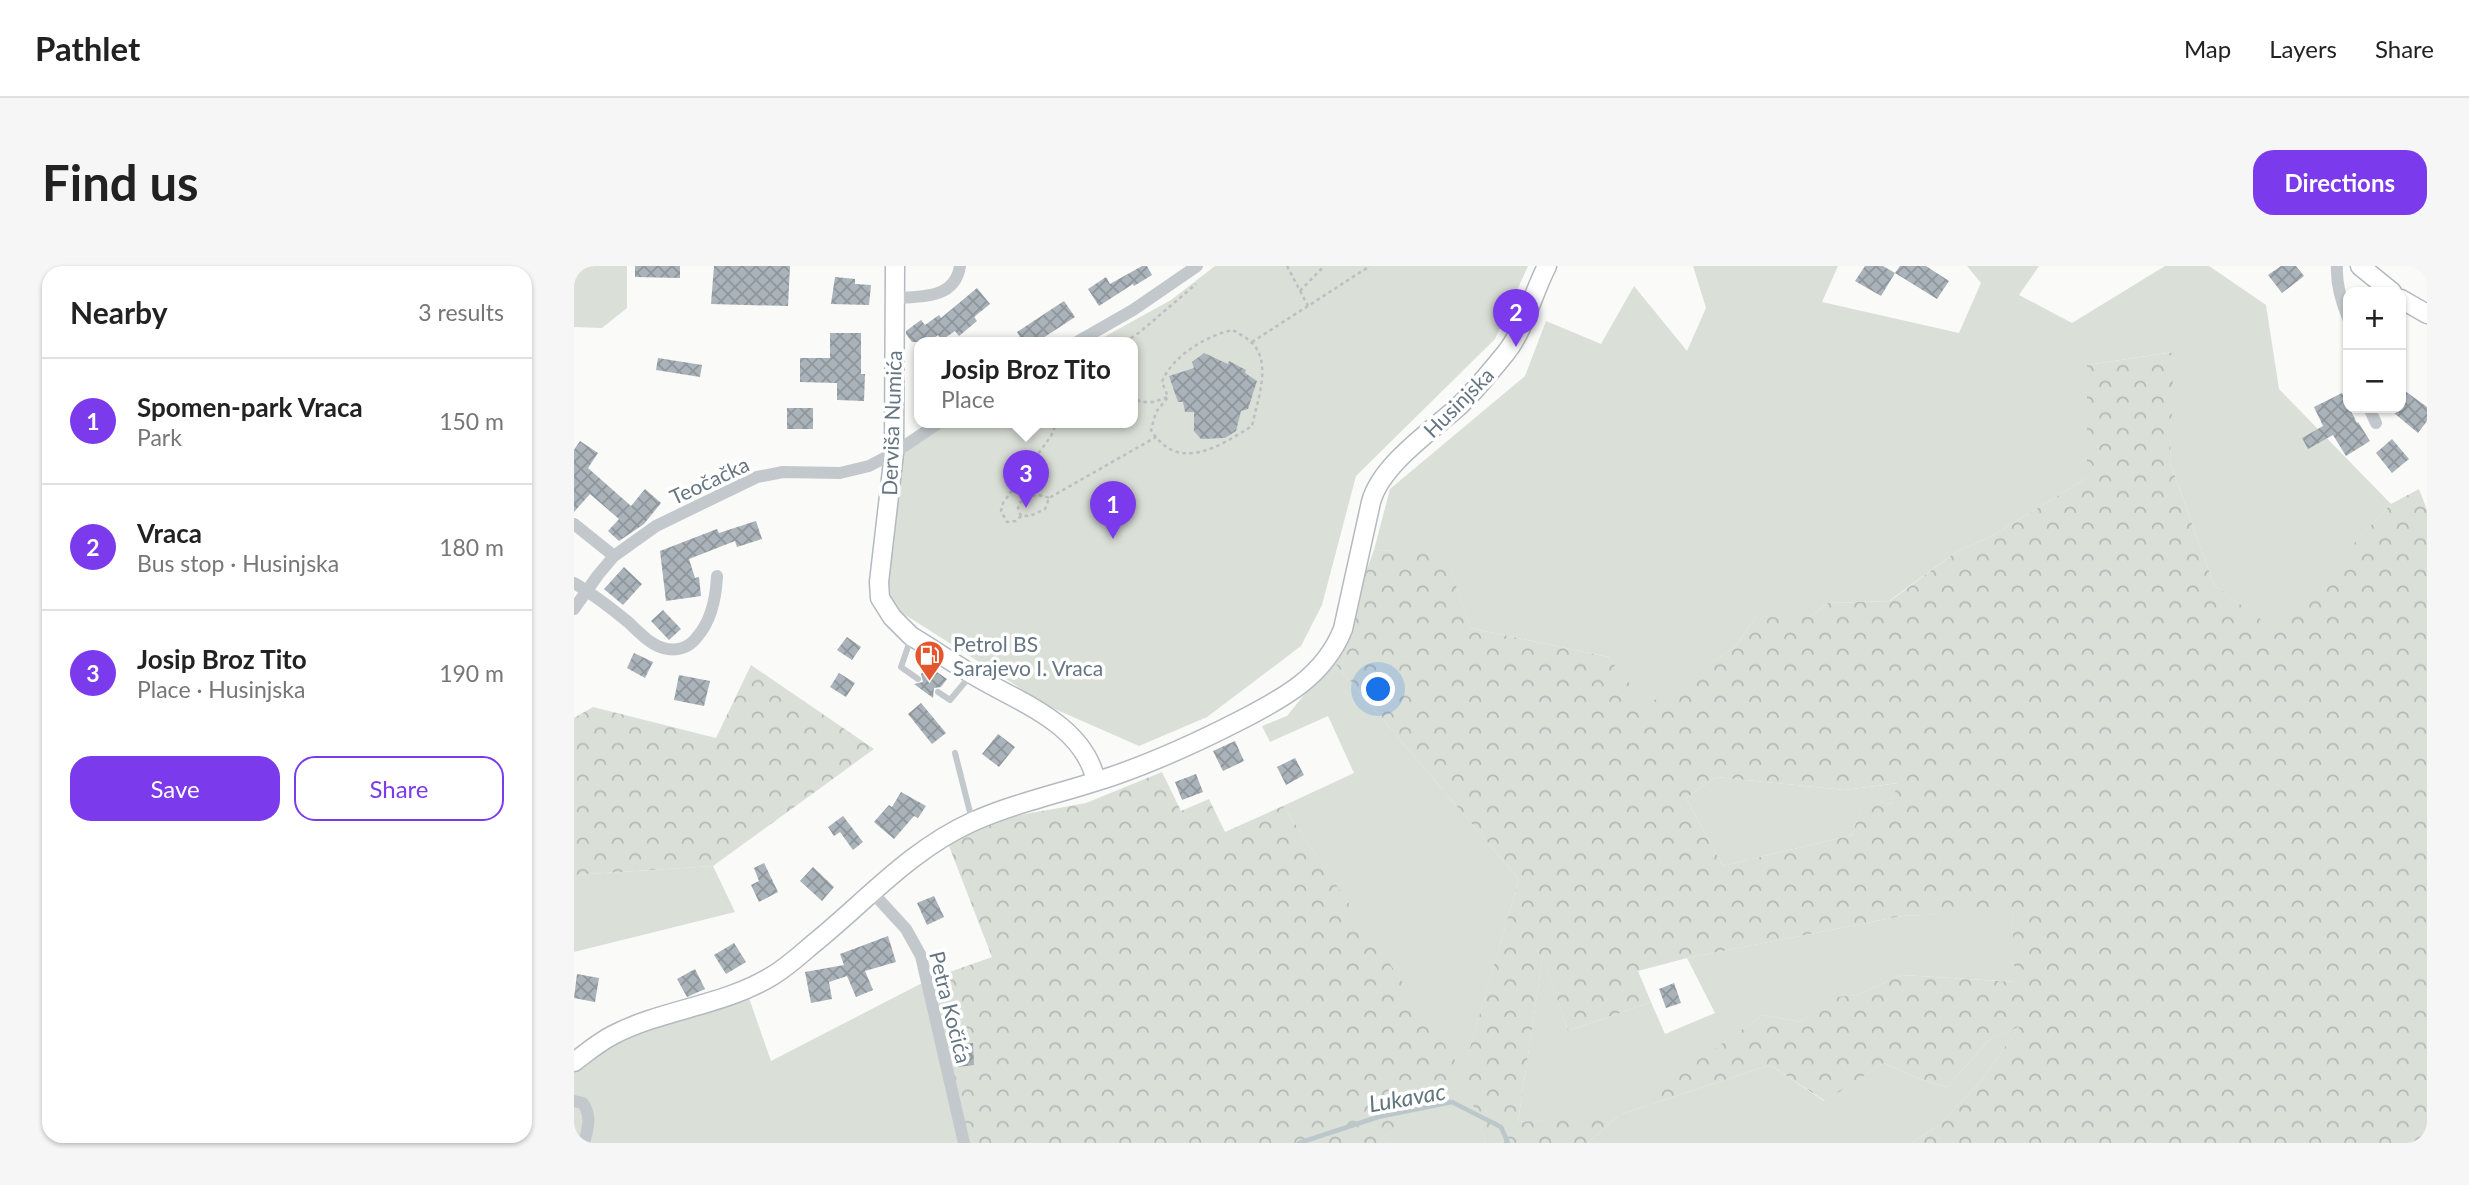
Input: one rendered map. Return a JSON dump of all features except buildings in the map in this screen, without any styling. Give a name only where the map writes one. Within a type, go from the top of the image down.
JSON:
[{"type":"main road","name":"Derviša Numića","points":[[895,266],[894,453],[879,582],[880,598],[892,617],[911,636]]},
{"type":"main road","name":"Husinjska","points":[[1096,781],[1159,759],[1277,701],[1310,678],[1325,663],[1343,629],[1375,492],[1393,467],[1460,404],[1508,351],[1547,266]]},
{"type":"main road","points":[[2360,266],[2386,287]]},
{"type":"main road","points":[[2406,302],[2427,314]]},
{"type":"main road","points":[[574,1062],[614,1034],[649,1020],[708,1003],[773,975],[873,893],[893,873],[931,845],[972,822],[1096,781],[1089,758],[1065,730],[1040,712],[971,674],[911,636]]},
{"type":"street","points":[[894,298],[922,298],[951,288],[958,279],[960,266]]},
{"type":"street","points":[[1086,337],[1133,310],[1198,266]]},
{"type":"street","points":[[2337,266],[2336,276],[2343,306]]},
{"type":"street","points":[[2371,413],[2376,423]]},
{"type":"street","points":[[894,453],[931,428]]},
{"type":"street","name":"Teočačka","points":[[574,609],[614,556],[656,526],[757,477],[783,472],[840,472],[869,467],[894,453]]},
{"type":"street","points":[[574,524],[614,556]]},
{"type":"street","points":[[574,583],[650,642],[664,648],[682,649],[692,644],[703,631],[716,597],[717,576]]},
{"type":"street","name":"Petra Kočića","points":[[873,893],[906,929],[921,956],[964,1143]]},
{"type":"street","points":[[574,1101],[583,1103],[589,1112],[584,1143]]},
{"type":"lane","points":[[911,636],[901,667],[918,679]]},
{"type":"lane","points":[[938,692],[950,700],[971,674]]},
{"type":"lane","points":[[956,753],[972,822]]},
{"type":"path","points":[[1287,266],[1308,306]]},
{"type":"path","points":[[1300,291],[1324,266]]},
{"type":"path","points":[[1252,343],[1370,266]]},
{"type":"path","points":[[1132,337],[1198,283]]},
{"type":"path","points":[[1233,330],[1252,343],[1262,358],[1263,374],[1252,426],[1214,449],[1196,454],[1174,450],[1159,443],[1151,430],[1156,412],[1168,397],[1162,382],[1167,370],[1185,354],[1223,332],[1233,330]]},
{"type":"path","points":[[1138,400],[1153,402],[1168,397]]},
{"type":"path","points":[[1054,428],[1003,503],[1001,511],[1007,522],[1045,509],[1049,498],[1156,437]]},
{"type":"path","points":[[1021,516],[1018,508],[1023,500],[1040,495],[1049,498]]},
{"type":"green space","points":[[574,266],[627,266],[627,308],[602,328],[574,327]]},
{"type":"green space","points":[[1215,266],[1528,266],[1495,339],[1356,476],[1322,605],[1301,646],[1207,717],[1139,746],[1048,706],[885,602],[889,444],[932,428],[1138,428],[1138,337],[1104,337],[1171,300]]},
{"type":"green space","points":[[1693,266],[1838,266],[1822,302],[1959,333],[1981,283],[1967,266],[2039,266],[2019,295],[2072,323],[2165,266],[2209,266],[2266,305],[2279,389],[2391,504],[2274,630],[2214,585],[2170,462],[2173,352],[2087,365],[2087,478],[1992,536],[1956,552],[1889,601],[1828,603],[1810,617],[1756,617],[1736,646],[1647,706],[1608,657],[1470,628],[1445,553],[1374,550],[1390,489],[1525,376],[1546,321],[1601,344],[1634,286],[1687,351],[1706,308]]},
{"type":"green space","points":[[2174,352],[2170,462],[2214,585],[2274,629],[2391,504],[2419,489],[2427,510],[2427,1127],[2418,1143],[1912,1143],[1940,1124],[1981,1081],[2020,1026],[1989,1040],[1947,1087],[1917,1078],[1884,1063],[1825,1101],[1770,1065],[1619,1115],[1588,1143],[1486,1143],[1462,1073],[1377,1143],[958,1143],[930,979],[992,957],[947,841],[1009,817],[1086,803],[1162,772],[1181,811],[1209,799],[1225,832],[1283,806],[1463,1072],[1519,879],[1332,660],[1374,550],[1445,552],[1470,628],[1608,657],[1647,705],[1736,646],[1756,617],[1810,617],[1828,603],[1890,601],[1956,552],[1992,536],[2087,478],[2087,365]],"holes":[[[1716,777],[1845,790],[1898,783],[1891,804],[1864,799],[1852,835],[1723,866],[1686,798]],[[2012,911],[2015,982],[1902,975],[1857,995],[1826,998],[1801,1022],[1763,1015],[1619,1115],[1518,1122],[1543,955],[1568,1031],[1651,1002],[1638,971],[1687,958],[1902,916]]]},
{"type":"green space","points":[[1332,660],[1519,879],[1463,1073],[1486,1143],[1377,1143],[1462,1072],[1283,806],[1354,773],[1328,716],[1270,742],[1262,726],[1287,716]]},
{"type":"green space","points":[[751,665],[874,749],[713,866],[574,875],[574,718],[593,707],[716,738]]},
{"type":"green space","points":[[1716,777],[1845,790],[1899,783],[1891,804],[1864,800],[1852,835],[1723,866],[1686,798]]},
{"type":"green space","points":[[713,866],[735,912],[574,952],[574,875]]},
{"type":"green space","points":[[2012,910],[2016,982],[1902,975],[1857,995],[1826,999],[1801,1022],[1763,1015],[1622,1114],[1770,1065],[1824,1101],[1884,1063],[1917,1078],[1947,1087],[1989,1040],[2021,1025],[1981,1081],[1940,1124],[1912,1143],[1588,1143],[1618,1116],[1518,1122],[1543,954],[1568,1031],[1651,1002],[1665,1034],[1715,1013],[1687,958],[1902,916]]},
{"type":"green space","points":[[930,979],[958,1143],[574,1143],[574,1073],[609,1047],[671,1022],[749,998],[771,1061]]},
{"type":"waterway","name":"Lukavac","points":[[1299,1143],[1378,1117],[1452,1102],[1501,1127],[1508,1143]]},
{"type":"place","name":"Vraca","points":[[1516,347]]},
{"type":"place","name":"Josip Broz Tito","points":[[1026,508]]},
{"type":"place","name":"Spomen-park Vraca","points":[[1113,539]]},
{"type":"place","name":"Petrol BS Sarajevo I. Vraca","points":[[930,682]]}]
